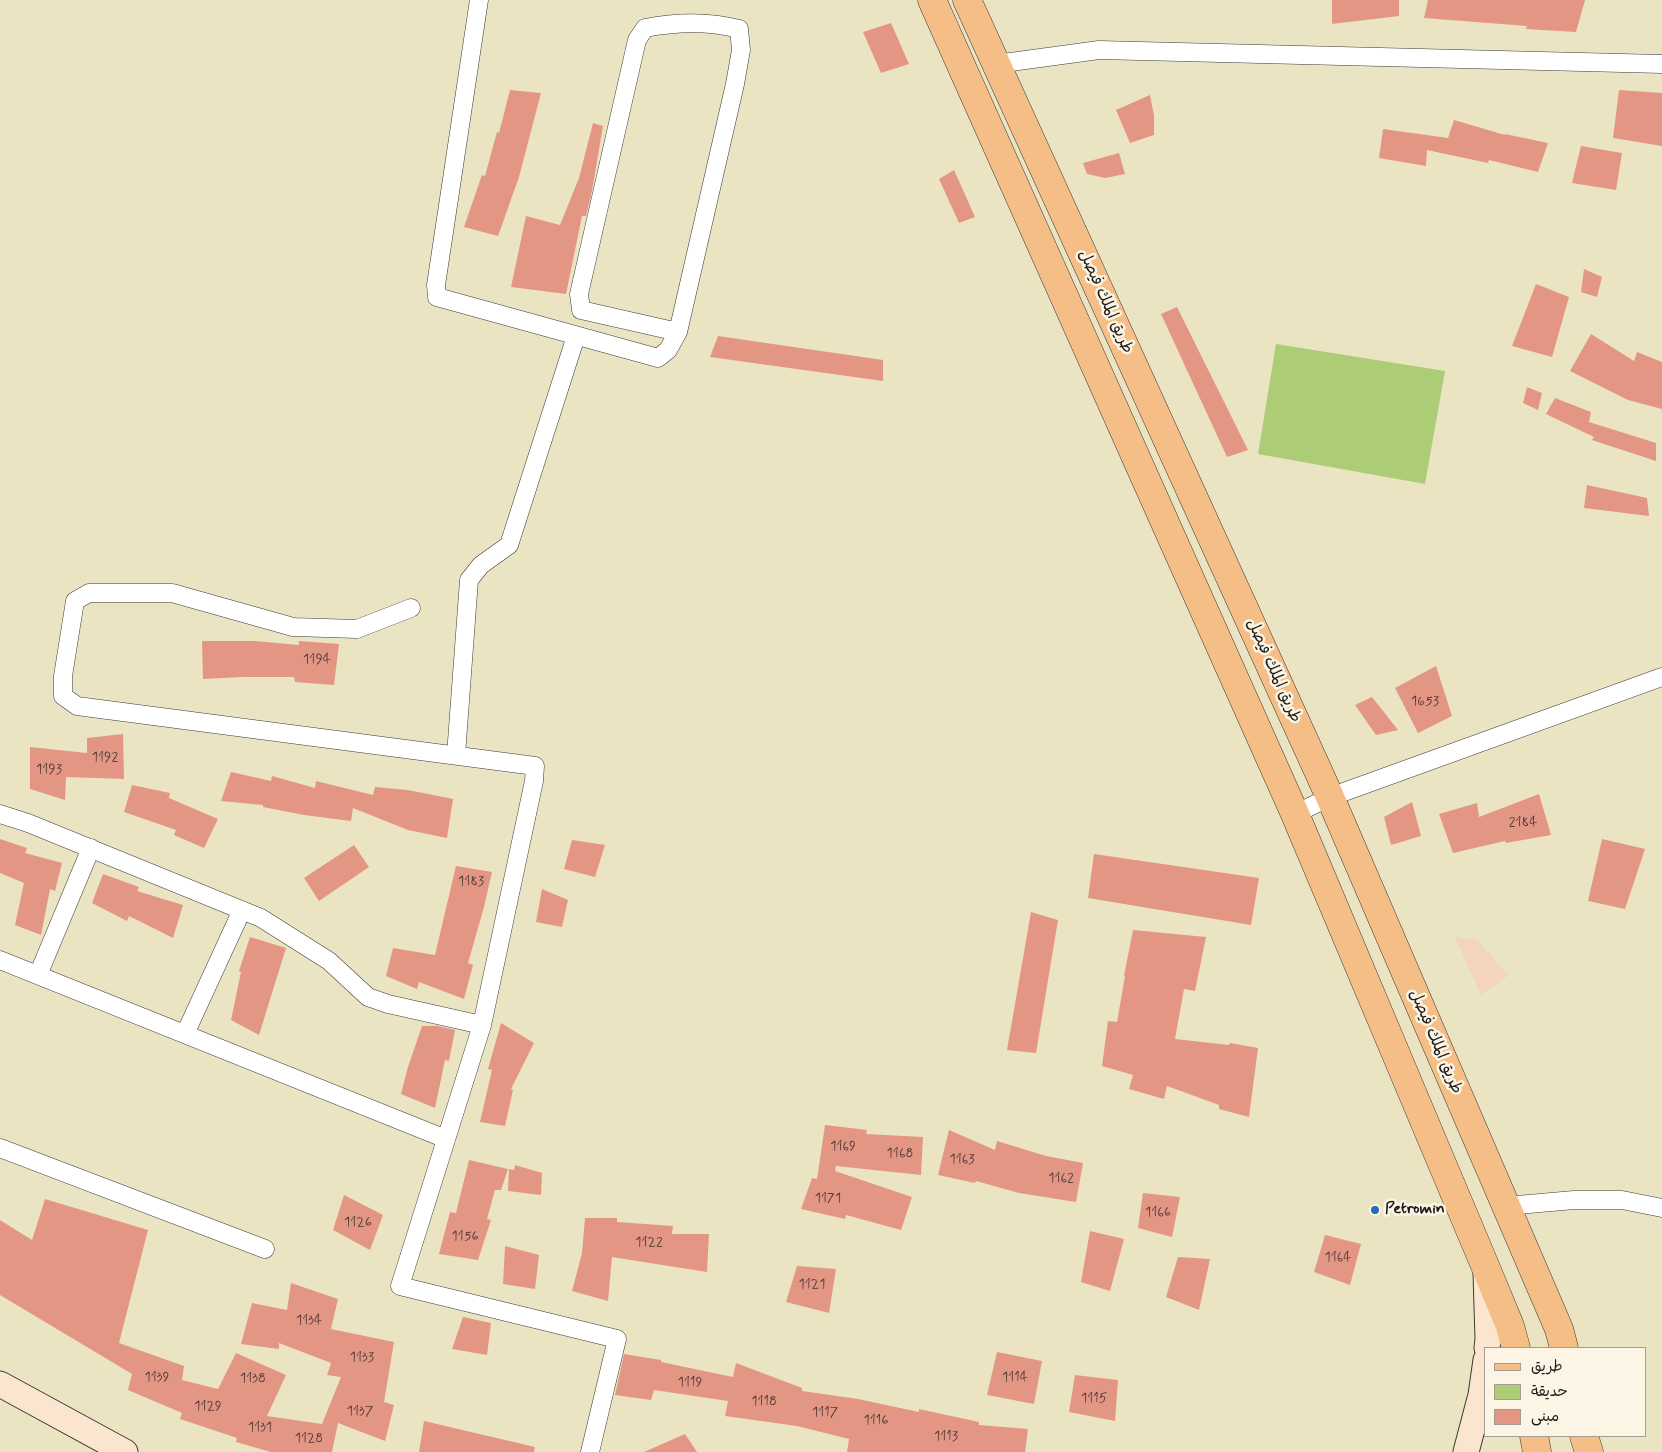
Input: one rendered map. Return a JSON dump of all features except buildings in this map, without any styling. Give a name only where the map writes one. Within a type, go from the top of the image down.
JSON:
[{"type":"main road","points":[[932,0],[1295,814],[1486,1268],[1510,1326],[1516,1347]]},
{"type":"main road","name":"طريق الملك فيصل","points":[[967,0],[1330,797],[1559,1329],[1564,1347]]},
{"type":"main road","points":[[1534,1437],[1537,1452]]},
{"type":"main road","points":[[1582,1452],[1583,1437]]},
{"type":"main road","points":[[1583,1437],[1589,1452]]},
{"type":"street","points":[[479,0],[446,215],[436,286],[437,297],[658,358],[668,350],[678,332],[735,84],[741,50],[739,29],[717,23],[665,24],[645,28],[637,40],[579,294],[581,310],[678,332]]},
{"type":"street","points":[[996,64],[1099,50],[1662,64]]},
{"type":"street","points":[[456,755],[470,580],[481,565],[509,545],[576,336]]},
{"type":"street","points":[[411,608],[357,629],[293,627],[172,593],[89,592],[75,602],[64,676],[64,696],[78,706],[535,766],[534,780],[482,1025],[400,1286],[617,1339],[590,1452]]},
{"type":"street","points":[[1295,814],[1330,797],[1662,677]]},
{"type":"street","points":[[0,814],[91,848],[262,918],[329,961],[368,997],[388,1004],[482,1025]]},
{"type":"street","points":[[38,975],[91,848]]},
{"type":"street","points":[[185,1034],[242,910]]},
{"type":"street","points":[[0,960],[446,1139]]},
{"type":"street","points":[[0,1148],[265,1249]]},
{"type":"street","points":[[1506,1206],[1574,1200],[1622,1200],[1662,1208]]},
{"type":"street","points":[[1486,1268],[1487,1347]]},
{"type":"street","points":[[1466,1452],[1482,1395],[1484,1378]]},
{"type":"street","points":[[0,1384],[125,1452]]},
{"type":"shaded area","points":[[1455,937],[1477,940],[1509,975],[1481,995]]},
{"type":"green space","points":[[1276,344],[1445,371],[1425,484],[1258,454]]},
{"type":"place","name":"Petromin","points":[[1375,1210]]}]
